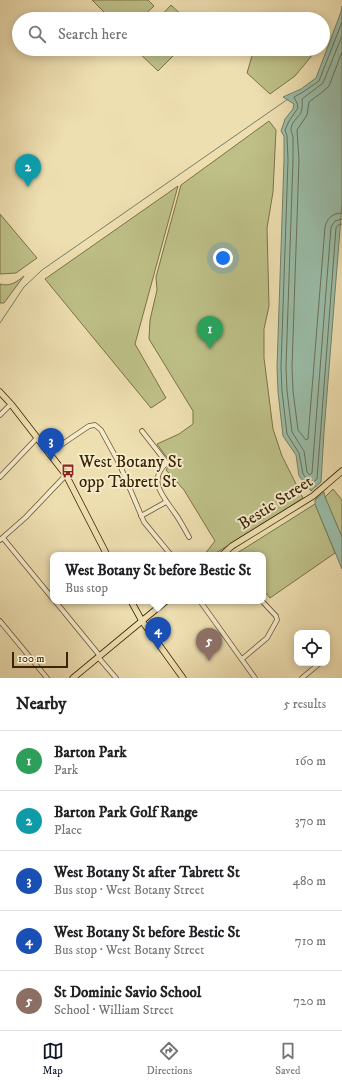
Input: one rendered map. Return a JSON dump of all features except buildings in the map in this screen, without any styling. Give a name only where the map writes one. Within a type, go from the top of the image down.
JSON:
[{"type":"main road","points":[[0,392],[66,475],[105,552]]},
{"type":"main road","name":"Bestic Street","points":[[226,552],[236,544],[313,496],[342,468]]},
{"type":"main road","points":[[133,604],[142,621],[183,678]]},
{"type":"main road","points":[[73,678],[162,604]]},
{"type":"street","points":[[0,415],[11,404]]},
{"type":"street","points":[[51,455],[55,449],[93,425],[98,427],[119,463],[144,522],[169,552]]},
{"type":"street","points":[[142,431],[167,463],[158,475],[158,486],[166,502],[189,537]]},
{"type":"street","points":[[0,477],[37,438]]},
{"type":"street","points":[[50,595],[1,539],[26,517],[66,475]]},
{"type":"street","points":[[141,516],[166,502]]},
{"type":"street","points":[[57,604],[116,678]]},
{"type":"street","points":[[202,604],[255,678]]},
{"type":"street","points":[[242,659],[267,638],[277,620],[276,616],[265,604]]},
{"type":"street","points":[[0,621],[47,678]]},
{"type":"street","points":[[302,678],[316,666]]},
{"type":"green space","points":[[92,0],[148,0],[154,6],[148,12],[104,12]]},
{"type":"green space","points":[[171,5],[178,12],[164,12]]},
{"type":"green space","points":[[142,56],[173,56],[158,71]]},
{"type":"green space","points":[[252,56],[312,56],[295,76],[270,94],[247,73]]},
{"type":"green space","points":[[269,121],[276,130],[273,192],[267,228],[269,306],[264,329],[264,358],[273,429],[282,456],[303,498],[218,552],[206,552],[215,541],[184,490],[166,470],[171,463],[157,444],[179,434],[193,424],[193,411],[149,339],[150,320],[157,290],[156,277],[181,185]]},
{"type":"green space","points":[[178,186],[135,344],[166,398],[151,408],[45,279]]},
{"type":"green space","points":[[0,214],[37,258],[16,273],[0,274]]},
{"type":"green space","points":[[24,276],[4,303],[0,303],[0,284],[7,285],[13,283]]},
{"type":"green space","points":[[333,489],[342,500],[342,537],[325,497]]},
{"type":"green space","points":[[315,504],[335,553],[270,598],[266,593],[266,552],[239,552]]},
{"type":"water","points":[[342,6],[342,204],[321,482],[311,491],[299,476],[296,455],[283,436],[278,392],[277,367],[284,160],[284,136],[281,131],[285,119],[293,109],[294,104],[283,97],[301,89],[316,78],[324,56],[330,56],[330,41]]},
{"type":"water","points":[[324,492],[342,537],[342,569],[315,504],[315,500]]},
{"type":"waterway","points":[[0,323],[24,287],[42,270],[288,99]]},
{"type":"place","name":"Barton Park Golf Range","points":[[28,187]]},
{"type":"place","name":"Barton Park","points":[[210,349]]},
{"type":"place","name":"West Botany St after Tabrett St","points":[[51,461]]},
{"type":"place","name":"West Botany St opp Tabrett St","points":[[68,471]]},
{"type":"place","name":"West Botany St before Bestic St","points":[[158,650]]},
{"type":"place","name":"St Dominic Savio School","points":[[209,661]]}]
